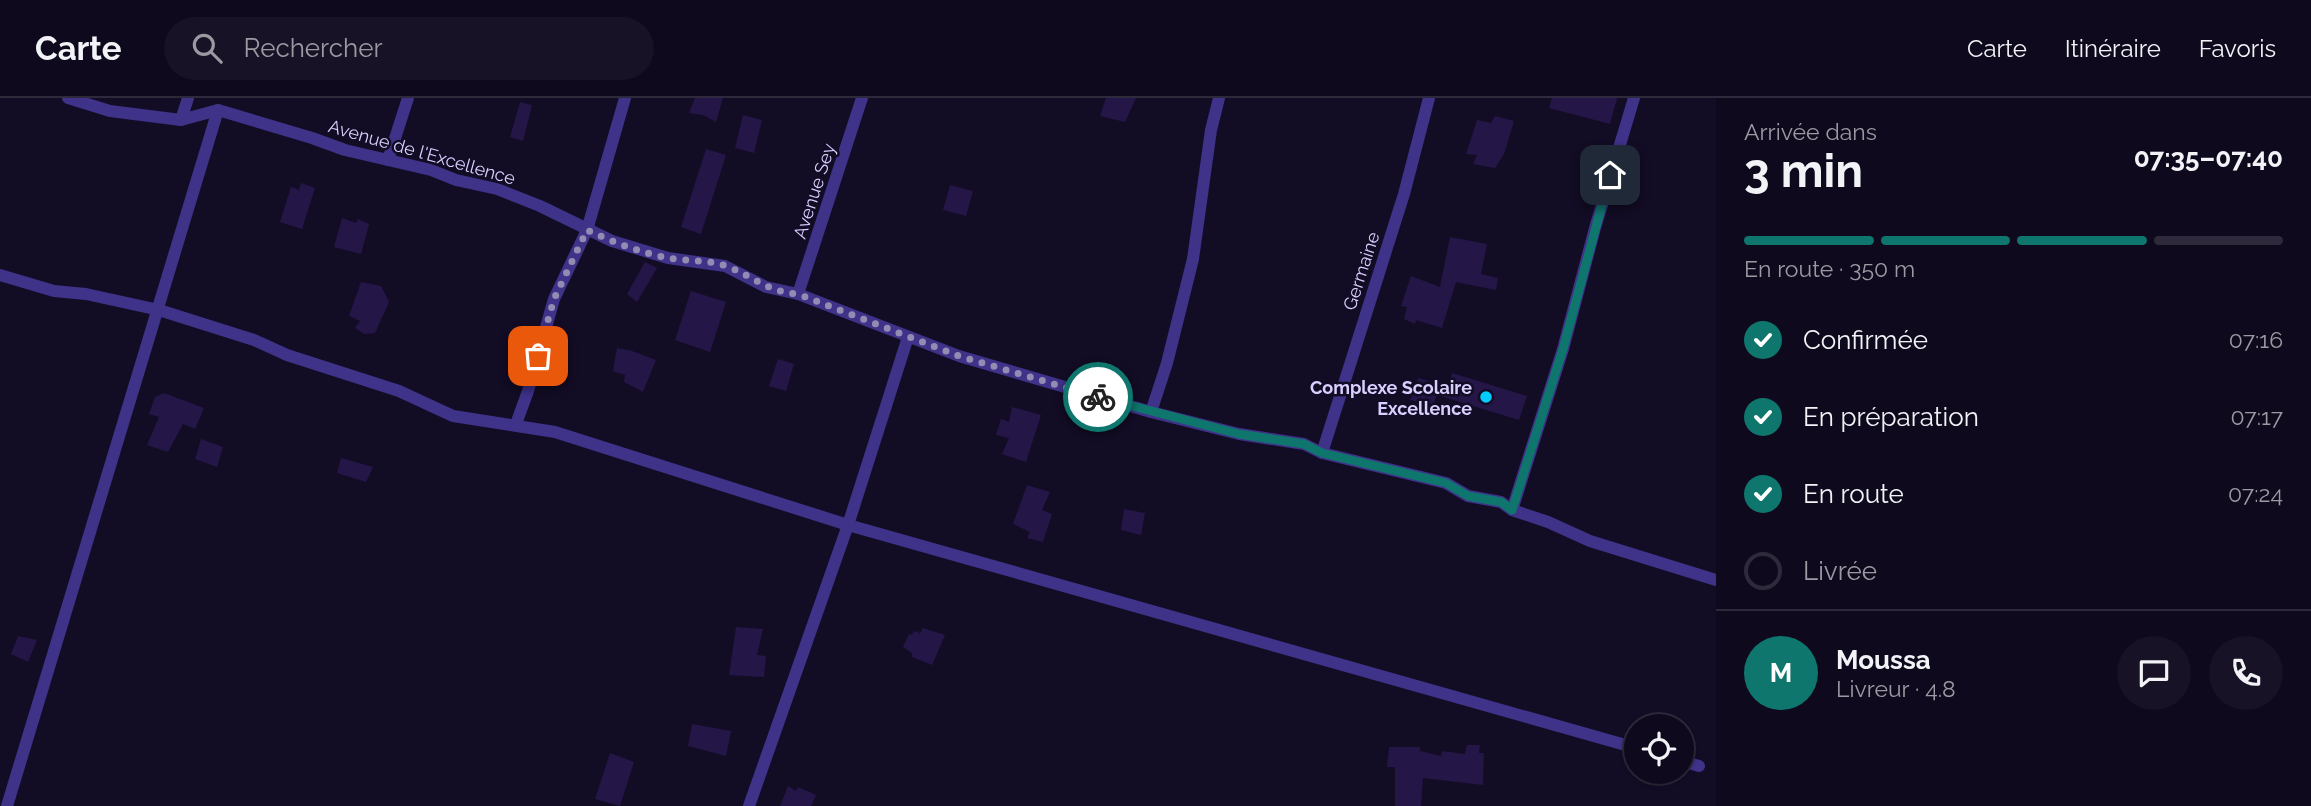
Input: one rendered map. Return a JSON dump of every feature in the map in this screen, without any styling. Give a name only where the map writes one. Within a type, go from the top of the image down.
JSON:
[{"type":"street","points":[[68,98],[110,111],[181,120],[218,110]]},
{"type":"street","points":[[181,120],[188,98]]},
{"type":"street","points":[[388,160],[408,98]]},
{"type":"street","points":[[516,424],[554,299],[587,230],[625,98]]},
{"type":"street","name":"Avenue Sey","points":[[798,294],[862,98]]},
{"type":"street","points":[[1151,412],[1167,363],[1193,259],[1211,130],[1219,98]]},
{"type":"street","name":"Germaine","points":[[1322,453],[1404,194],[1429,98]]},
{"type":"street","points":[[1512,510],[1563,349],[1595,228],[1634,98]]},
{"type":"street","points":[[6,806],[218,110]]},
{"type":"street","name":"Avenue de l'Excellence","points":[[218,110],[345,150],[497,190],[540,206],[612,242],[668,258],[725,266],[766,287],[788,294],[798,294],[959,356],[1151,412],[1239,434],[1304,444],[1322,453],[1446,483],[1468,496],[1501,502],[1512,510],[1548,522],[1590,541],[1716,580]]},
{"type":"street","points":[[0,275],[54,291],[86,294],[159,310],[399,391],[453,416],[516,424],[584,440],[848,525],[1624,745]]},
{"type":"street","points":[[749,806],[848,525],[908,337]]},
{"type":"street","points":[[1694,765],[1699,766]]},
{"type":"building","points":[[695,98],[723,98],[716,122],[703,115],[689,113]]},
{"type":"building","points":[[1106,98],[1136,98],[1125,122],[1100,116]]},
{"type":"building","points":[[1552,98],[1617,98],[1610,124],[1549,108]]},
{"type":"building","points":[[520,102],[532,105],[523,141],[510,137]]},
{"type":"building","points":[[743,115],[762,120],[754,153],[735,148]]},
{"type":"building","points":[[1495,116],[1514,121],[1504,154],[1495,168],[1473,164],[1477,155],[1466,154],[1477,120],[1491,123]]},
{"type":"building","points":[[706,149],[726,155],[701,234],[681,227]]},
{"type":"building","points":[[301,183],[315,188],[302,229],[280,222],[291,187],[299,190]]},
{"type":"building","points":[[950,185],[973,191],[966,216],[943,210]]},
{"type":"building","points":[[342,218],[356,223],[358,219],[369,224],[361,254],[334,247]]},
{"type":"building","points":[[1450,237],[1487,244],[1481,274],[1498,278],[1496,290],[1456,282],[1442,328],[1416,320],[1415,324],[1404,319],[1407,307],[1401,306],[1411,276],[1440,287]]},
{"type":"building","points":[[645,262],[657,268],[637,302],[627,294]]},
{"type":"building","points":[[361,282],[381,286],[389,302],[375,333],[364,334],[355,328],[360,321],[349,316]]},
{"type":"building","points":[[691,291],[726,302],[710,352],[675,340]]},
{"type":"building","points":[[617,348],[656,360],[643,392],[624,382],[625,375],[613,371]]},
{"type":"building","points":[[778,359],[794,364],[786,391],[769,386]]},
{"type":"building","name":"Complexe Scolaire Excellence","points":[[1452,373],[1527,396],[1519,420],[1437,395],[1433,405],[1410,400],[1418,378],[1448,386]]},
{"type":"building","points":[[164,393],[204,408],[195,429],[183,424],[168,452],[147,445],[159,417],[149,414],[155,397]]},
{"type":"building","points":[[1012,407],[1041,415],[1026,462],[1002,454],[1009,438],[996,435],[1001,419],[1009,422]]},
{"type":"building","points":[[201,439],[223,447],[217,467],[195,459]]},
{"type":"building","points":[[341,458],[373,467],[366,482],[337,473]]},
{"type":"building","points":[[1027,485],[1050,492],[1042,510],[1052,514],[1043,542],[1027,538],[1030,532],[1013,524]]},
{"type":"building","points":[[1124,509],[1145,513],[1141,535],[1121,530]]},
{"type":"building","points":[[736,627],[763,629],[757,655],[766,656],[764,677],[729,675]]},
{"type":"building","points":[[923,628],[945,635],[932,665],[912,657],[912,653],[903,647],[909,634],[912,635],[914,631],[920,633]]},
{"type":"building","points":[[18,636],[37,640],[28,662],[11,654]]},
{"type":"building","points":[[692,724],[731,731],[726,756],[688,746]]},
{"type":"building","points":[[1467,745],[1480,745],[1479,753],[1484,753],[1483,785],[1423,778],[1421,806],[1395,806],[1395,767],[1387,767],[1389,747],[1420,747],[1420,751],[1441,756],[1442,751],[1465,754]]},
{"type":"building","points":[[610,753],[634,762],[620,806],[595,799]]},
{"type":"building","points":[[788,786],[796,791],[798,787],[816,795],[811,806],[780,806]]},
{"type":"way so far","points":[[538,356],[554,299],[587,230],[612,242],[668,258],[725,266],[766,287],[788,294],[798,294],[959,356],[1098,397]]},
{"type":"place","name":"Complexe Scolaire Excellence","points":[[1486,397]]},
{"type":"route","points":[[1098,397],[1239,434],[1304,444],[1322,453],[1446,483],[1468,496],[1501,502],[1512,510],[1563,349],[1610,175]]}]
